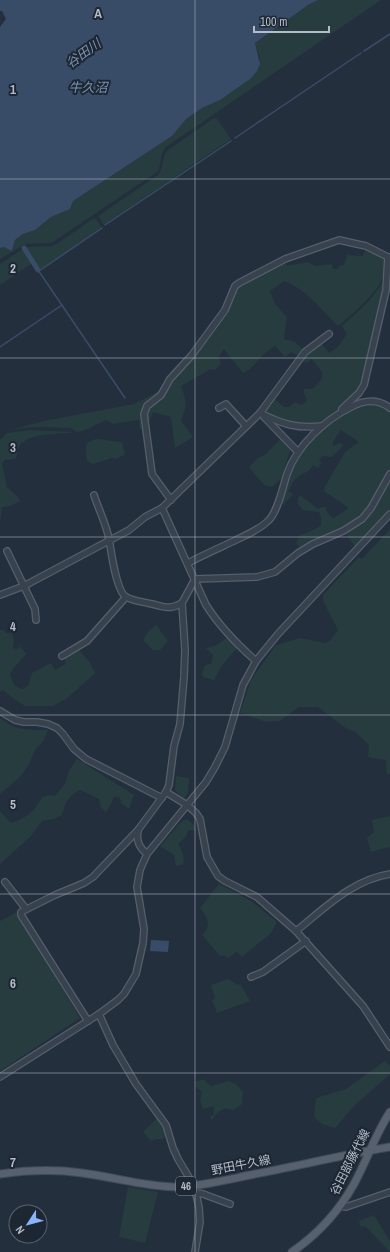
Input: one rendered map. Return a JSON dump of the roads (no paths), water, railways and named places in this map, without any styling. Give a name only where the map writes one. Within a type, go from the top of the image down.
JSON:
[{"type":"main road","name":"谷田部藤代線","points":[[292,1252],[320,1229],[340,1206],[354,1184],[383,1123],[390,1112]]},
{"type":"main road","name":"野田牛久線","points":[[0,1174],[28,1171],[62,1171],[84,1173],[152,1186],[194,1186],[390,1147]]},
{"type":"street","points":[[171,500],[152,474],[144,414],[147,406],[161,394],[170,379],[192,355],[225,310],[235,286],[249,277],[285,259],[339,240],[366,246],[389,256],[386,290],[364,385],[359,393],[322,426],[298,452],[288,471],[270,520],[257,530],[188,563]]},
{"type":"street","points":[[0,595],[24,586],[109,541],[129,530],[145,517],[162,508],[260,413],[305,352],[329,334]]},
{"type":"street","points":[[334,416],[358,403],[367,400],[377,401],[390,408]]},
{"type":"street","points":[[219,408],[226,404],[246,426]]},
{"type":"street","points":[[260,413],[273,420],[292,426],[322,426]]},
{"type":"street","points":[[260,413],[298,452]]},
{"type":"street","points":[[195,579],[258,576],[274,572],[298,553],[313,544],[343,531],[362,519],[371,508],[390,474]]},
{"type":"street","points":[[94,495],[109,541],[119,586],[126,597],[164,607],[174,608],[182,603],[195,579]]},
{"type":"street","points":[[162,508],[206,605],[211,613],[256,661]]},
{"type":"street","points":[[0,1077],[99,1014],[118,1000],[131,984],[138,967],[143,943],[144,929],[137,887],[140,870],[147,854],[206,782],[220,758],[228,737],[243,685],[256,661],[278,634],[390,514]]},
{"type":"street","points":[[7,550],[34,609],[36,620]]},
{"type":"street","points":[[62,656],[87,641],[126,597]]},
{"type":"street","points":[[88,1021],[20,912],[84,883],[93,877],[138,830],[166,792],[169,785],[173,754],[180,724],[182,701],[185,650],[182,603]]},
{"type":"street","points":[[0,711],[15,720],[48,724],[57,728],[74,749],[86,759],[162,798]]},
{"type":"street","points":[[166,792],[187,805],[200,819],[207,857],[218,876],[257,897],[296,931],[363,1006],[390,1048]]},
{"type":"street","points":[[138,830],[138,844],[147,854]]},
{"type":"street","points":[[296,931],[348,890],[374,877],[390,874]]},
{"type":"street","points":[[5,882],[26,909]]},
{"type":"street","points":[[251,977],[263,972],[306,941]]},
{"type":"street","points":[[99,1014],[113,1045],[136,1084],[166,1125],[172,1148],[197,1193],[200,1222],[195,1252]]},
{"type":"street","points":[[340,1206],[346,1207],[390,1192]]},
{"type":"street","points":[[197,1193],[230,1204]]},
{"type":"water","name":"牛久沼","points":[[0,0],[318,0],[308,5],[255,43],[260,64],[257,71],[250,79],[220,100],[202,108],[186,119],[172,136],[73,201],[70,209],[51,217],[35,230],[23,234],[15,240],[12,251],[4,247],[0,248],[0,27],[6,19],[2,11],[0,11]]},
{"type":"water","points":[[151,940],[169,941],[168,952],[150,951]]},
{"type":"waterway","points":[[364,51],[390,34]]},
{"type":"waterway","points":[[235,138],[361,53]]},
{"type":"waterway","points":[[105,225],[231,141]]},
{"type":"waterway","points":[[39,271],[102,228]]},
{"type":"waterway","points":[[24,248],[38,270]]},
{"type":"waterway","points":[[38,270],[125,398]]},
{"type":"waterway","points":[[0,347],[62,305]]},
{"type":"water label","name":"谷田川","points":[[83,53]]}]
